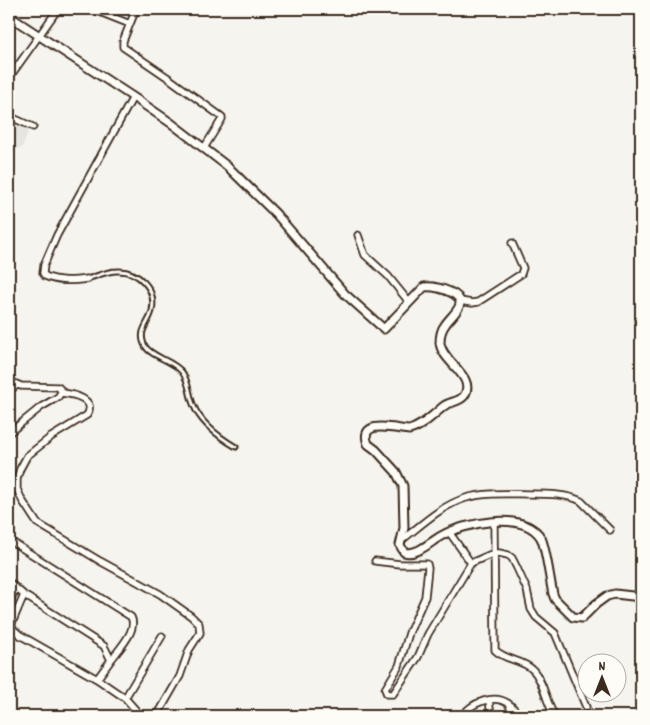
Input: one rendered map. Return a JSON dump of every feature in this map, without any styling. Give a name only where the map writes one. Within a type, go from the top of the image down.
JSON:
[{"type":"street","points":[[9,78],[58,9]]},
{"type":"street","points":[[92,9],[130,24]]},
{"type":"street","points":[[136,9],[122,47],[168,77],[222,117],[204,148]]},
{"type":"street","points":[[9,16],[133,98],[227,166],[276,214],[345,294],[384,329],[421,289],[434,286],[455,294],[460,301],[472,303],[478,302],[521,274],[523,268],[512,243]]},
{"type":"street","points":[[88,279],[66,282],[49,278],[43,273],[44,265],[61,228],[133,98]]},
{"type":"street","points":[[9,116],[33,127]]},
{"type":"street","points":[[358,235],[365,255],[388,276],[409,302]]},
{"type":"street","points":[[460,301],[458,309],[444,326],[440,343],[451,363],[464,377],[466,386],[462,398],[444,406],[435,415],[414,429],[378,426],[370,430],[366,435],[368,444],[396,472],[403,486],[404,528],[400,548],[404,552],[410,553],[449,532],[472,525],[494,523],[522,524],[531,528],[539,535],[544,544],[553,594],[555,599],[573,618],[582,618],[596,604],[611,594],[641,597]]},
{"type":"street","points":[[9,382],[17,385],[58,387],[61,389],[61,393]]},
{"type":"street","points":[[9,391],[17,385]]},
{"type":"street","points":[[9,433],[61,393],[87,401],[89,406],[87,415],[46,441],[27,456],[18,474],[18,493],[37,523],[160,594],[199,624],[200,633],[190,650],[180,676],[157,716]]},
{"type":"street","points":[[402,540],[452,504],[465,498],[484,494],[550,494],[576,498],[610,530]]},
{"type":"street","points":[[494,523],[493,644],[495,650],[511,660],[526,664],[534,671],[540,680],[551,712],[555,716]]},
{"type":"street","points":[[449,532],[471,564]]},
{"type":"street","points":[[9,540],[131,617],[133,627],[97,679]]},
{"type":"street","points":[[375,561],[406,564],[424,563],[427,564],[428,568],[425,597],[409,634],[399,666],[385,689],[386,693],[389,695],[393,694],[418,657],[428,634],[471,564],[494,553],[508,555],[517,568],[536,617],[555,633],[561,644],[586,708]]},
{"type":"street","points":[[11,585],[104,646],[109,652],[111,660]]},
{"type":"street","points":[[9,604],[11,585]]},
{"type":"street","points":[[24,595],[12,623],[12,628],[20,635],[97,679],[125,698],[141,716]]},
{"type":"street","points":[[125,698],[162,636]]},
{"type":"street","points":[[489,700],[491,716]]},
{"type":"street","points":[[462,716],[472,706],[480,702],[502,700],[509,704],[519,716]]},
{"type":"street","points":[[509,704],[512,716]]},
{"type":"lane","points":[[88,279],[108,272],[122,271],[136,276],[145,282],[152,294],[153,304],[151,314],[142,331],[146,348],[149,352],[179,368],[186,380],[198,415],[213,430],[236,447]]},
{"type":"shaded area","points":[[9,120],[29,129],[22,148],[9,150]]}]
